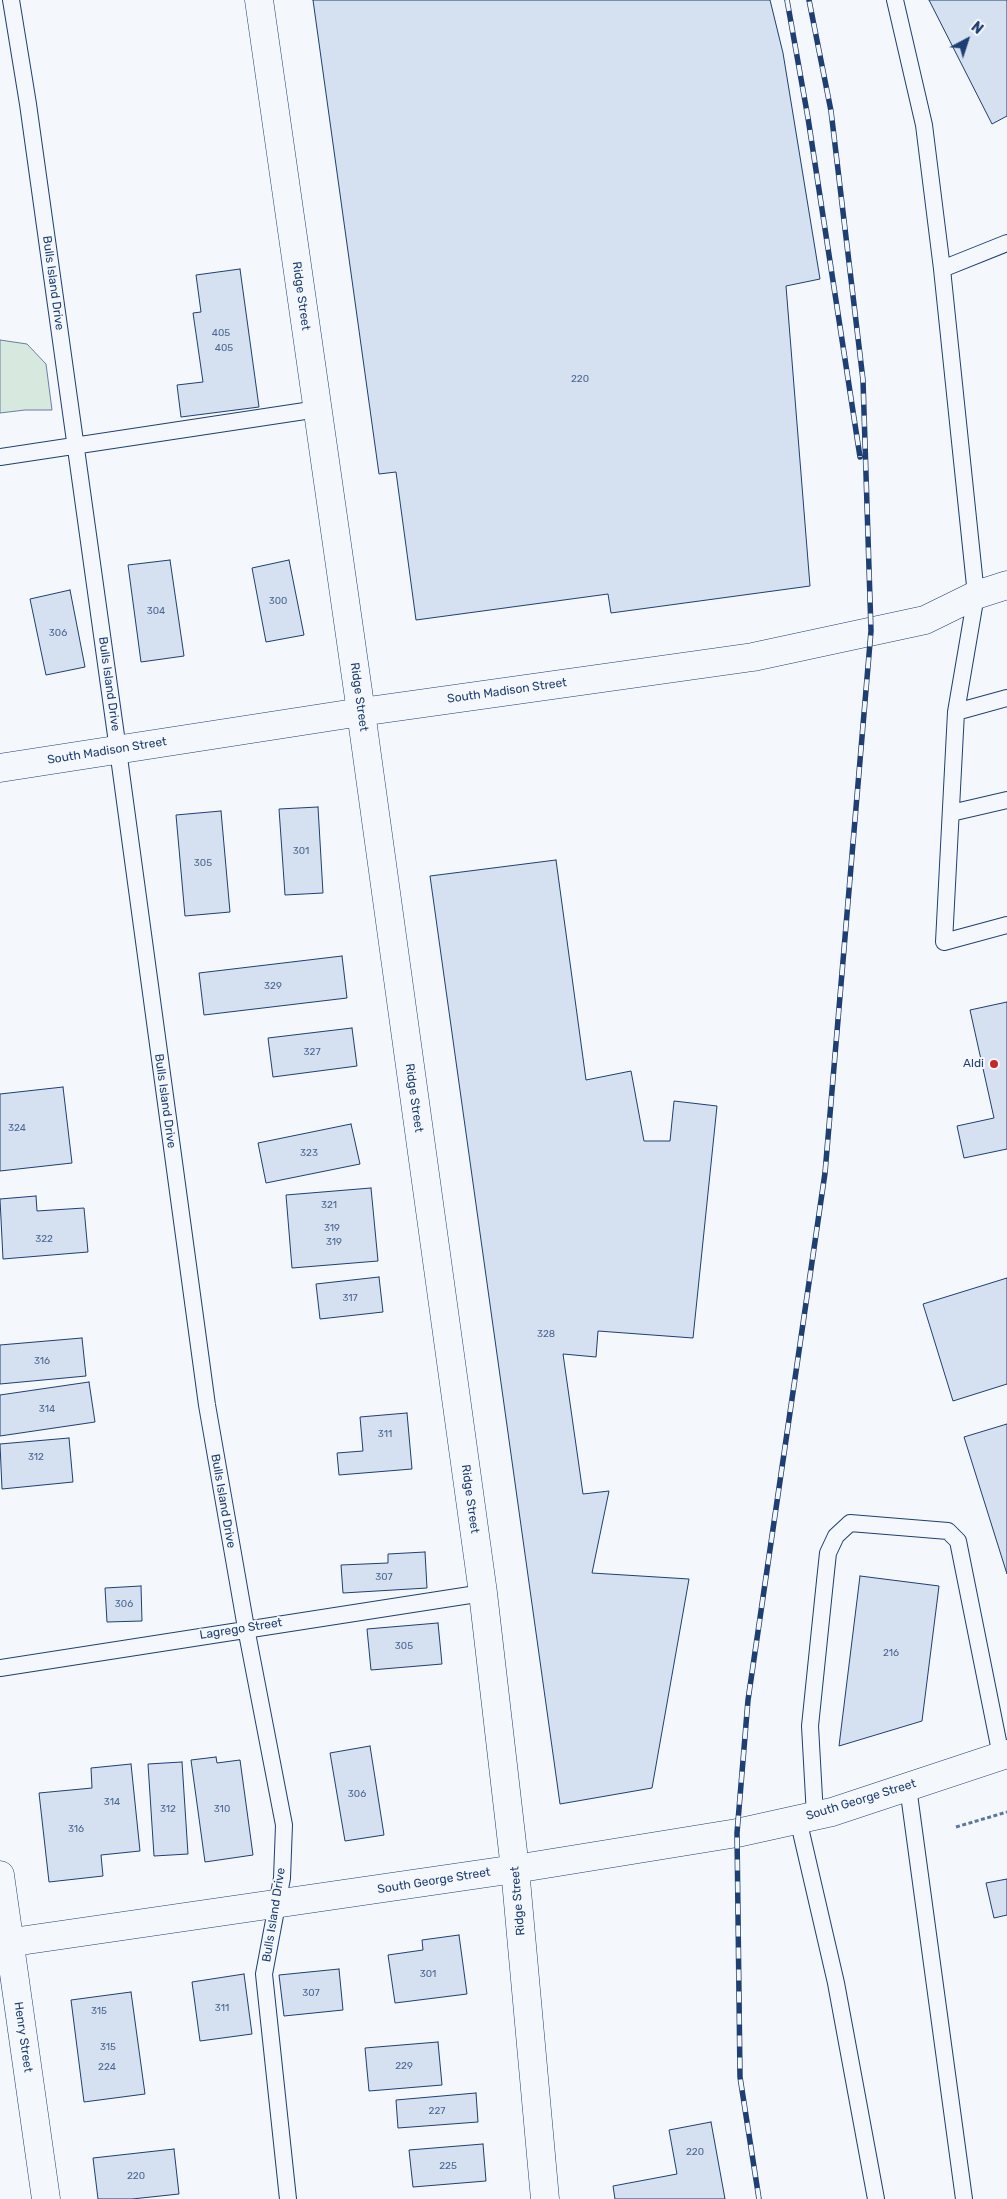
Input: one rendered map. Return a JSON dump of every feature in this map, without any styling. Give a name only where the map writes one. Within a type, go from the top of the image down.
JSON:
[{"type":"street","name":"Ridge Street","points":[[259,0],[361,712],[483,1593],[515,1869],[545,2199]]},
{"type":"street","name":"South Madison Street","points":[[0,768],[361,712],[753,657],[925,620],[976,595],[1007,585]]},
{"type":"street","name":"South George Street","points":[[5,1944],[515,1869],[736,1833],[806,1817],[1004,1755]]},
{"type":"street","name":"Henry Street","points":[[0,1875],[5,1944],[46,2199]]},
{"type":"lane","name":"Bulls Island Drive","points":[[12,0],[118,750],[206,1405],[284,1825],[282,1878],[264,1974],[288,2199]]},
{"type":"lane","points":[[894,0],[924,126],[942,269],[976,595],[956,712],[944,942],[1007,925]]},
{"type":"lane","points":[[942,269],[1007,243]]},
{"type":"lane","points":[[0,457],[75,444],[318,409]]},
{"type":"lane","points":[[956,712],[1007,698]]},
{"type":"lane","points":[[951,813],[1007,800]]},
{"type":"lane","points":[[876,2199],[806,1817],[810,1726],[828,1553],[836,1536],[850,1523],[948,1531],[958,1541],[1004,1755]]},
{"type":"lane","name":"Lagrego Street","points":[[0,1668],[246,1628],[483,1593]]},
{"type":"lane","points":[[908,1786],[964,2199]]},
{"type":"path","points":[[956,1827],[1007,1812]]},
{"type":"shaded area","points":[[0,340],[27,344],[46,364],[52,410],[25,410],[0,413]]},
{"type":"building","points":[[313,0],[770,0],[783,53],[820,279],[786,286],[810,586],[611,613],[608,594],[416,620],[396,472],[379,474]]},
{"type":"building","points":[[929,0],[1007,0],[1007,116],[992,124]]},
{"type":"building","points":[[240,269],[259,407],[181,417],[177,385],[203,382],[193,313],[201,312],[196,275]]},
{"type":"building","points":[[170,560],[184,656],[141,662],[128,565]]},
{"type":"building","points":[[289,560],[304,635],[266,642],[252,568]]},
{"type":"building","points":[[70,590],[85,667],[46,675],[30,599]]},
{"type":"building","points":[[318,807],[323,893],[285,895],[279,809]]},
{"type":"building","points":[[221,811],[230,912],[185,916],[176,815]]},
{"type":"building","points":[[556,860],[586,1080],[631,1071],[644,1141],[670,1141],[674,1101],[717,1106],[693,1338],[598,1331],[596,1357],[563,1354],[583,1494],[609,1491],[592,1573],[689,1579],[652,1788],[560,1804],[430,876]]},
{"type":"building","points":[[342,956],[347,998],[204,1015],[199,973]]},
{"type":"building","name":"Aldi","points":[[1007,1002],[1007,1149],[964,1158],[957,1126],[994,1118],[970,1010]]},
{"type":"building","points":[[352,1028],[357,1066],[273,1077],[268,1038]]},
{"type":"building","points":[[63,1087],[72,1163],[0,1171],[0,1094]]},
{"type":"building","points":[[351,1124],[360,1164],[266,1183],[258,1143]]},
{"type":"building","points":[[371,1188],[378,1261],[292,1268],[286,1195]]},
{"type":"building","points":[[36,1196],[37,1211],[84,1208],[88,1252],[3,1259],[0,1199]]},
{"type":"building","points":[[379,1277],[383,1312],[320,1319],[316,1284]]},
{"type":"building","points":[[1007,1278],[1007,1384],[953,1401],[923,1304]]},
{"type":"building","points":[[82,1338],[86,1376],[0,1384],[0,1345]]},
{"type":"building","points":[[89,1382],[95,1422],[0,1436],[0,1395]]},
{"type":"building","points":[[407,1413],[412,1469],[339,1475],[337,1453],[363,1451],[360,1417]]},
{"type":"building","points":[[1007,1424],[1007,1574],[964,1437]]},
{"type":"building","points":[[69,1438],[73,1482],[2,1489],[0,1444]]},
{"type":"building","points":[[425,1552],[427,1588],[343,1593],[341,1565],[388,1563],[388,1554]]},
{"type":"building","points":[[860,1576],[939,1586],[922,1721],[839,1746]]},
{"type":"building","points":[[141,1586],[142,1621],[107,1622],[105,1588]]},
{"type":"building","points":[[438,1623],[442,1664],[371,1670],[367,1629]]},
{"type":"building","points":[[370,1746],[384,1835],[345,1841],[330,1753]]},
{"type":"building","points":[[216,1757],[217,1763],[240,1760],[253,1855],[205,1862],[191,1760]]},
{"type":"building","points":[[182,1762],[188,1854],[154,1856],[148,1764]]},
{"type":"building","points":[[131,1764],[140,1851],[101,1855],[103,1876],[49,1882],[39,1793],[92,1788],[91,1768]]},
{"type":"building","points":[[1007,1879],[1007,1915],[994,1918],[986,1883]]},
{"type":"building","points":[[459,1935],[467,1994],[395,2003],[388,1955],[423,1950],[422,1940]]},
{"type":"building","points":[[339,1969],[343,2010],[284,2016],[279,1975]]},
{"type":"building","points":[[244,1974],[252,2034],[200,2041],[192,1982]]},
{"type":"building","points":[[131,1992],[145,2094],[84,2102],[71,2000]]},
{"type":"building","points":[[438,2042],[442,2085],[369,2091],[365,2048]]},
{"type":"building","points":[[476,2093],[478,2122],[398,2128],[396,2100]]},
{"type":"building","points":[[711,2122],[725,2199],[615,2199],[613,2186],[677,2174],[669,2130]]},
{"type":"building","points":[[483,2144],[486,2181],[413,2187],[409,2150]]},
{"type":"building","points":[[174,2149],[179,2194],[132,2199],[98,2199],[93,2158]]},
{"type":"railway","points":[[787,0],[808,118],[860,457]]},
{"type":"railway","points":[[759,2199],[740,2077],[737,1833],[748,1700],[825,1173],[871,631],[863,380],[831,111],[809,0]]},
{"type":"place","name":"Aldi","points":[[994,1064]]}]
